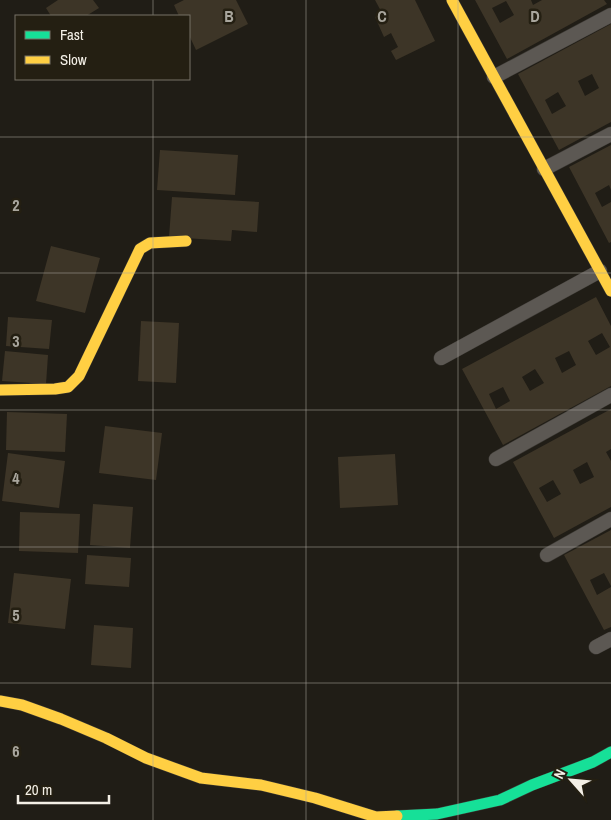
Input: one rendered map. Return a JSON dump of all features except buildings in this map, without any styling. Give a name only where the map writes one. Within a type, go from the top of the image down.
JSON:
[{"type":"street","points":[[452,0],[611,291]]},
{"type":"street","points":[[0,390],[55,389],[68,386],[79,376],[140,249],[150,243],[186,241]]},
{"type":"street","points":[[0,701],[22,704],[61,719],[146,758],[200,778],[261,786],[314,798],[376,817],[437,814],[500,800],[532,785],[593,762],[611,752]]},
{"type":"lane","points":[[494,77],[611,14]]},
{"type":"lane","points":[[544,169],[611,134]]},
{"type":"lane","points":[[441,358],[600,271]]},
{"type":"lane","points":[[496,460],[611,395]]},
{"type":"lane","points":[[547,555],[611,519]]},
{"type":"lane","points":[[596,647],[611,639]]},
{"type":"traffic: fast","points":[[397,816],[437,814],[500,800],[532,785],[593,762],[611,752]]},
{"type":"traffic: slow","points":[[452,0],[611,291]]},
{"type":"traffic: slow","points":[[0,390],[68,387],[79,376],[140,249],[150,243],[186,241]]},
{"type":"traffic: slow","points":[[0,701],[22,705],[61,719],[146,758],[201,778],[261,785],[315,798],[376,817],[397,816]]}]
